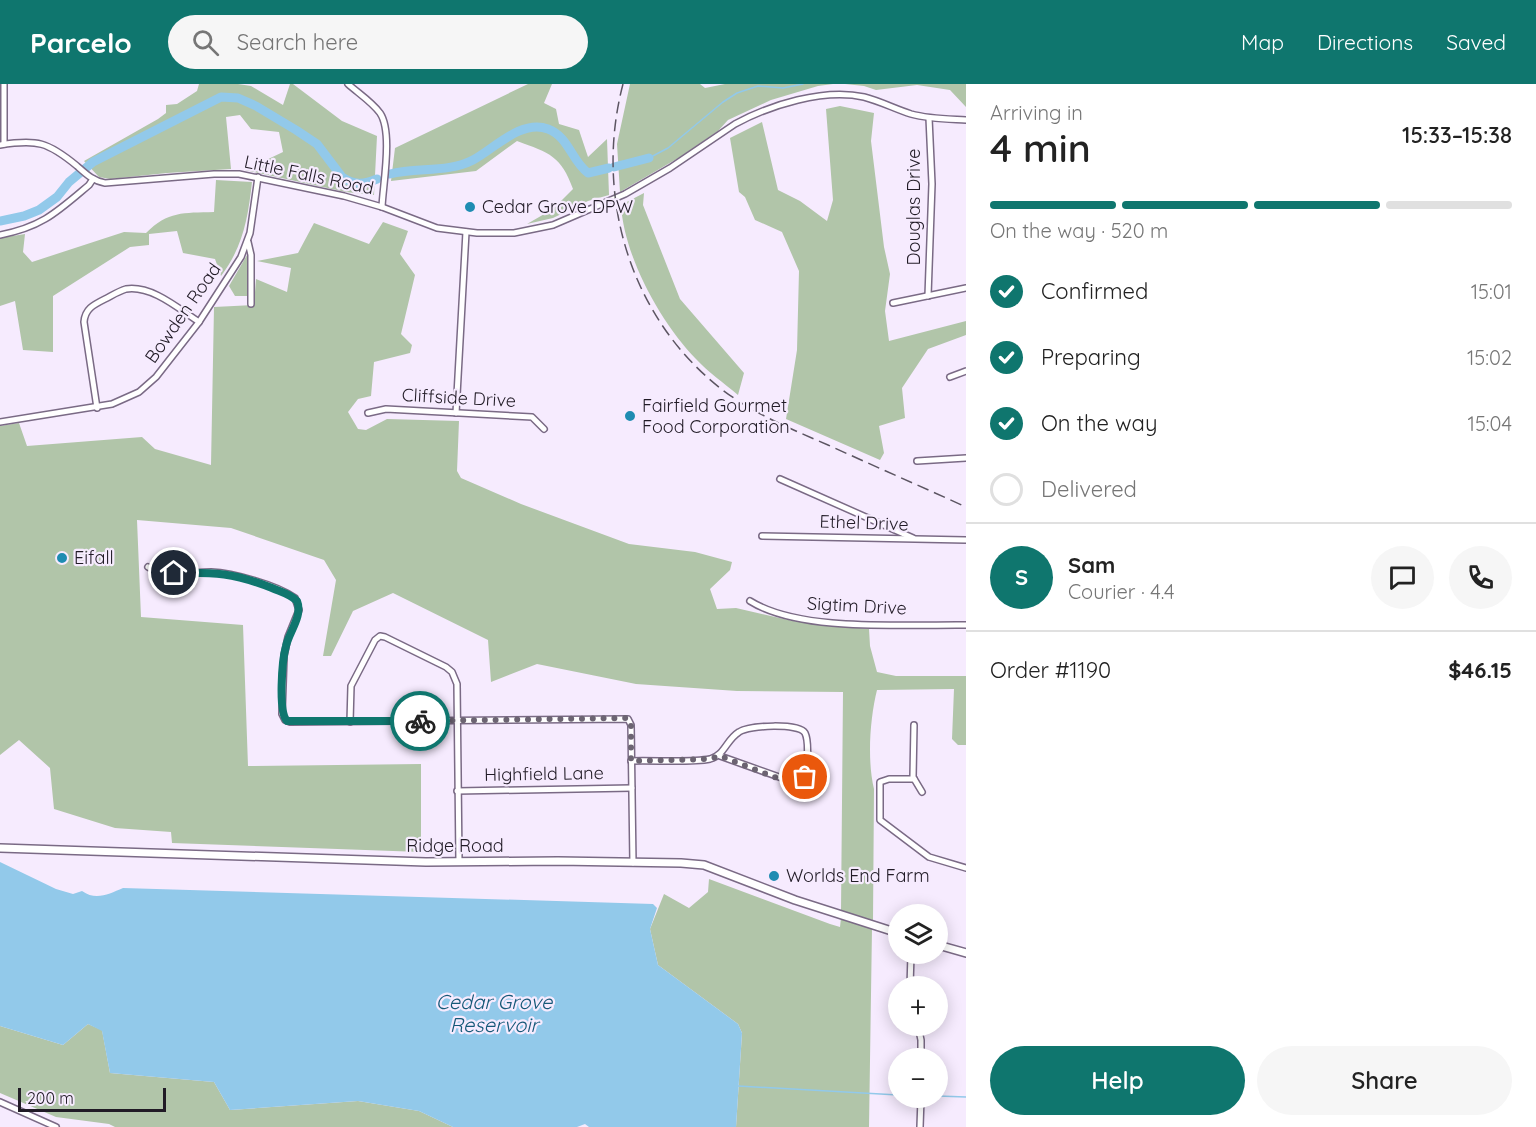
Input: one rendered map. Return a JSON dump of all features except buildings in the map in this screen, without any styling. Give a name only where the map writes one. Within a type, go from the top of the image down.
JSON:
[{"type":"main road","name":"Ridge Road","points":[[0,848],[459,862],[681,862],[716,868],[795,900],[888,930]]},
{"type":"main road","points":[[948,948],[966,953]]},
{"type":"street","points":[[0,235],[26,230],[46,220],[89,185],[91,178],[60,152],[46,144],[31,141],[2,144],[4,84]]},
{"type":"street","points":[[348,84],[376,109],[383,119],[386,136],[382,207]]},
{"type":"street","name":"Little Falls Road","points":[[91,178],[112,184],[222,174],[258,177],[344,196],[382,207],[436,228],[466,232],[520,232],[562,222],[640,186],[735,124],[788,103],[831,95],[862,97],[929,118],[966,120]]},
{"type":"street","name":"Douglas Drive","points":[[928,296],[932,184],[929,118]]},
{"type":"street","name":"Bowden Road","points":[[0,422],[97,408],[126,399],[152,382],[199,322],[241,257],[248,241],[258,177]]},
{"type":"street","points":[[456,413],[466,232]]},
{"type":"street","points":[[248,241],[251,255],[251,304]]},
{"type":"street","points":[[893,303],[966,288]]},
{"type":"street","points":[[97,408],[84,322],[90,307],[123,290],[134,289],[159,297],[199,322]]},
{"type":"street","points":[[950,377],[966,371]]},
{"type":"street","name":"Cliffside Drive","points":[[368,413],[386,409],[532,417],[544,429]]},
{"type":"street","points":[[917,461],[966,458]]},
{"type":"street","points":[[780,478],[917,540]]},
{"type":"street","name":"Ethel Drive","points":[[762,536],[966,540]]},
{"type":"street","points":[[148,567],[156,573],[211,572],[237,576],[295,598],[299,610],[286,643],[283,670],[283,716],[287,721],[293,723],[625,718],[631,723],[633,863]]},
{"type":"street","name":"Sigtim Drive","points":[[750,601],[761,608],[784,615],[825,622],[966,625]]},
{"type":"street","points":[[350,722],[352,682],[375,640],[380,636],[442,664],[452,672],[457,684],[459,862]]},
{"type":"street","points":[[914,725],[914,779],[922,792]]},
{"type":"street","points":[[631,761],[708,759],[720,756],[790,783],[799,783],[806,774],[806,736],[802,730],[795,727],[747,728],[734,736],[720,756]]},
{"type":"street","points":[[914,779],[890,778],[880,782],[880,819],[929,857],[966,868]]},
{"type":"street","name":"Highfield Lane","points":[[458,791],[632,788]]},
{"type":"street","points":[[0,1102],[56,1127]]},
{"type":"street","points":[[920,1127],[921,1108]]},
{"type":"green space","points":[[199,84],[251,86],[283,105],[290,84],[293,84],[342,121],[377,136],[374,195],[346,192],[245,170],[283,152],[279,132],[251,129],[240,115],[226,117],[231,169],[110,179],[99,177],[84,161],[158,119],[166,113],[166,105],[177,104],[197,91]]},
{"type":"green space","points":[[528,84],[552,84],[544,103],[556,109],[559,124],[579,130],[588,157],[607,139],[609,195],[588,201],[553,218],[527,224],[553,209],[573,189],[559,162],[538,149],[517,141],[476,171],[391,181],[395,148]]},
{"type":"green space","points":[[630,84],[700,84],[705,88],[725,84],[833,84],[818,86],[771,100],[728,120],[718,131],[680,157],[620,192],[617,144]]},
{"type":"green space","points":[[845,84],[966,84],[966,107],[950,90],[917,85],[876,90]]},
{"type":"green space","points":[[840,106],[874,113],[871,141],[884,247],[890,274],[885,311],[889,341],[966,321],[966,335],[928,349],[902,388],[905,418],[879,426],[884,453],[880,460],[786,419],[797,350],[799,271],[782,232],[755,220],[745,197],[739,192],[730,138],[762,122],[778,190],[800,201],[827,221],[833,200],[826,109]]},
{"type":"green space","points":[[216,180],[252,182],[243,232],[235,254],[221,276],[215,259],[183,253],[177,231],[149,234],[149,245],[130,247],[53,296],[53,352],[23,350],[15,301],[0,306],[0,238],[25,234],[23,252],[32,262],[124,232],[146,233],[169,217],[185,213],[214,212]]},
{"type":"green space","points":[[644,193],[643,205],[680,299],[744,373],[738,395],[696,359],[683,344],[646,287],[629,245],[621,205]]},
{"type":"green space","points":[[383,222],[408,231],[400,254],[415,275],[401,334],[412,345],[410,353],[374,362],[371,396],[358,399],[348,412],[358,429],[366,430],[387,419],[459,421],[457,471],[461,478],[521,504],[629,544],[695,552],[732,562],[730,570],[710,589],[717,609],[736,608],[793,621],[869,629],[870,646],[877,672],[896,676],[966,676],[966,745],[958,745],[952,739],[954,689],[877,690],[870,739],[874,789],[873,920],[841,912],[843,692],[737,691],[636,684],[537,664],[491,682],[488,640],[393,593],[353,611],[331,656],[323,656],[336,580],[324,560],[231,528],[137,520],[141,617],[243,625],[248,766],[421,764],[421,852],[172,843],[171,832],[115,828],[54,809],[50,768],[19,740],[0,755],[0,426],[19,423],[27,446],[142,437],[155,449],[211,465],[214,307],[254,305],[256,279],[287,292],[291,268],[257,261],[298,253],[314,223],[369,244]]},
{"type":"green space","points":[[247,255],[250,296],[235,296],[229,286]]},
{"type":"green space","points":[[709,879],[830,924],[840,927],[841,918],[872,928],[869,1127],[736,1127],[742,1033],[738,1024],[658,965],[650,929],[664,894],[689,908],[708,892]]},
{"type":"green space","points":[[88,1024],[102,1030],[110,1073],[214,1082],[230,1110],[358,1101],[419,1111],[453,1127],[115,1127],[109,1124],[56,1117],[0,1093],[0,1026],[63,1045]]},
{"type":"water","name":"Cedar Grove Reservoir","points":[[0,862],[56,889],[73,894],[82,891],[92,896],[108,894],[123,888],[653,904],[657,908],[650,929],[658,965],[738,1024],[742,1033],[736,1127],[589,1127],[585,1124],[577,1127],[453,1127],[419,1111],[358,1101],[230,1110],[214,1082],[110,1073],[102,1031],[88,1024],[63,1045],[0,1026]]},
{"type":"waterway","points":[[649,158],[668,148],[737,93],[758,86],[783,88],[803,84]]},
{"type":"waterway","points":[[0,221],[39,210],[57,197],[69,182],[93,162],[221,97],[238,98],[296,130],[317,144],[346,180],[359,183],[377,179]]},
{"type":"waterway","points":[[390,174],[463,164],[518,132],[538,127],[548,129],[561,137],[582,168],[588,173],[609,168]]},
{"type":"waterway","points":[[614,167],[649,158]]},
{"type":"waterway","points":[[738,1086],[888,1094]]},
{"type":"waterway","points":[[948,1096],[966,1097]]},
{"type":"railway","points":[[623,84],[615,126],[613,168],[617,210],[626,250],[642,289],[662,326],[689,359],[720,388],[758,413],[966,507]]},
{"type":"way so far","points":[[420,721],[626,718],[631,723],[631,761],[708,759],[720,756],[790,783],[799,783],[805,777]]},
{"type":"place","name":"Cedar Grove DPW","points":[[470,207]]},
{"type":"place","name":"Fairfield Gourmet Food Corporation","points":[[630,416]]},
{"type":"place","name":"Eifall","points":[[62,558]]},
{"type":"place","name":"Worlds End Farm","points":[[774,876]]},
{"type":"route","points":[[174,573],[211,572],[237,576],[290,595],[297,601],[298,614],[288,637],[283,663],[282,714],[287,721],[293,723],[420,721]]}]
